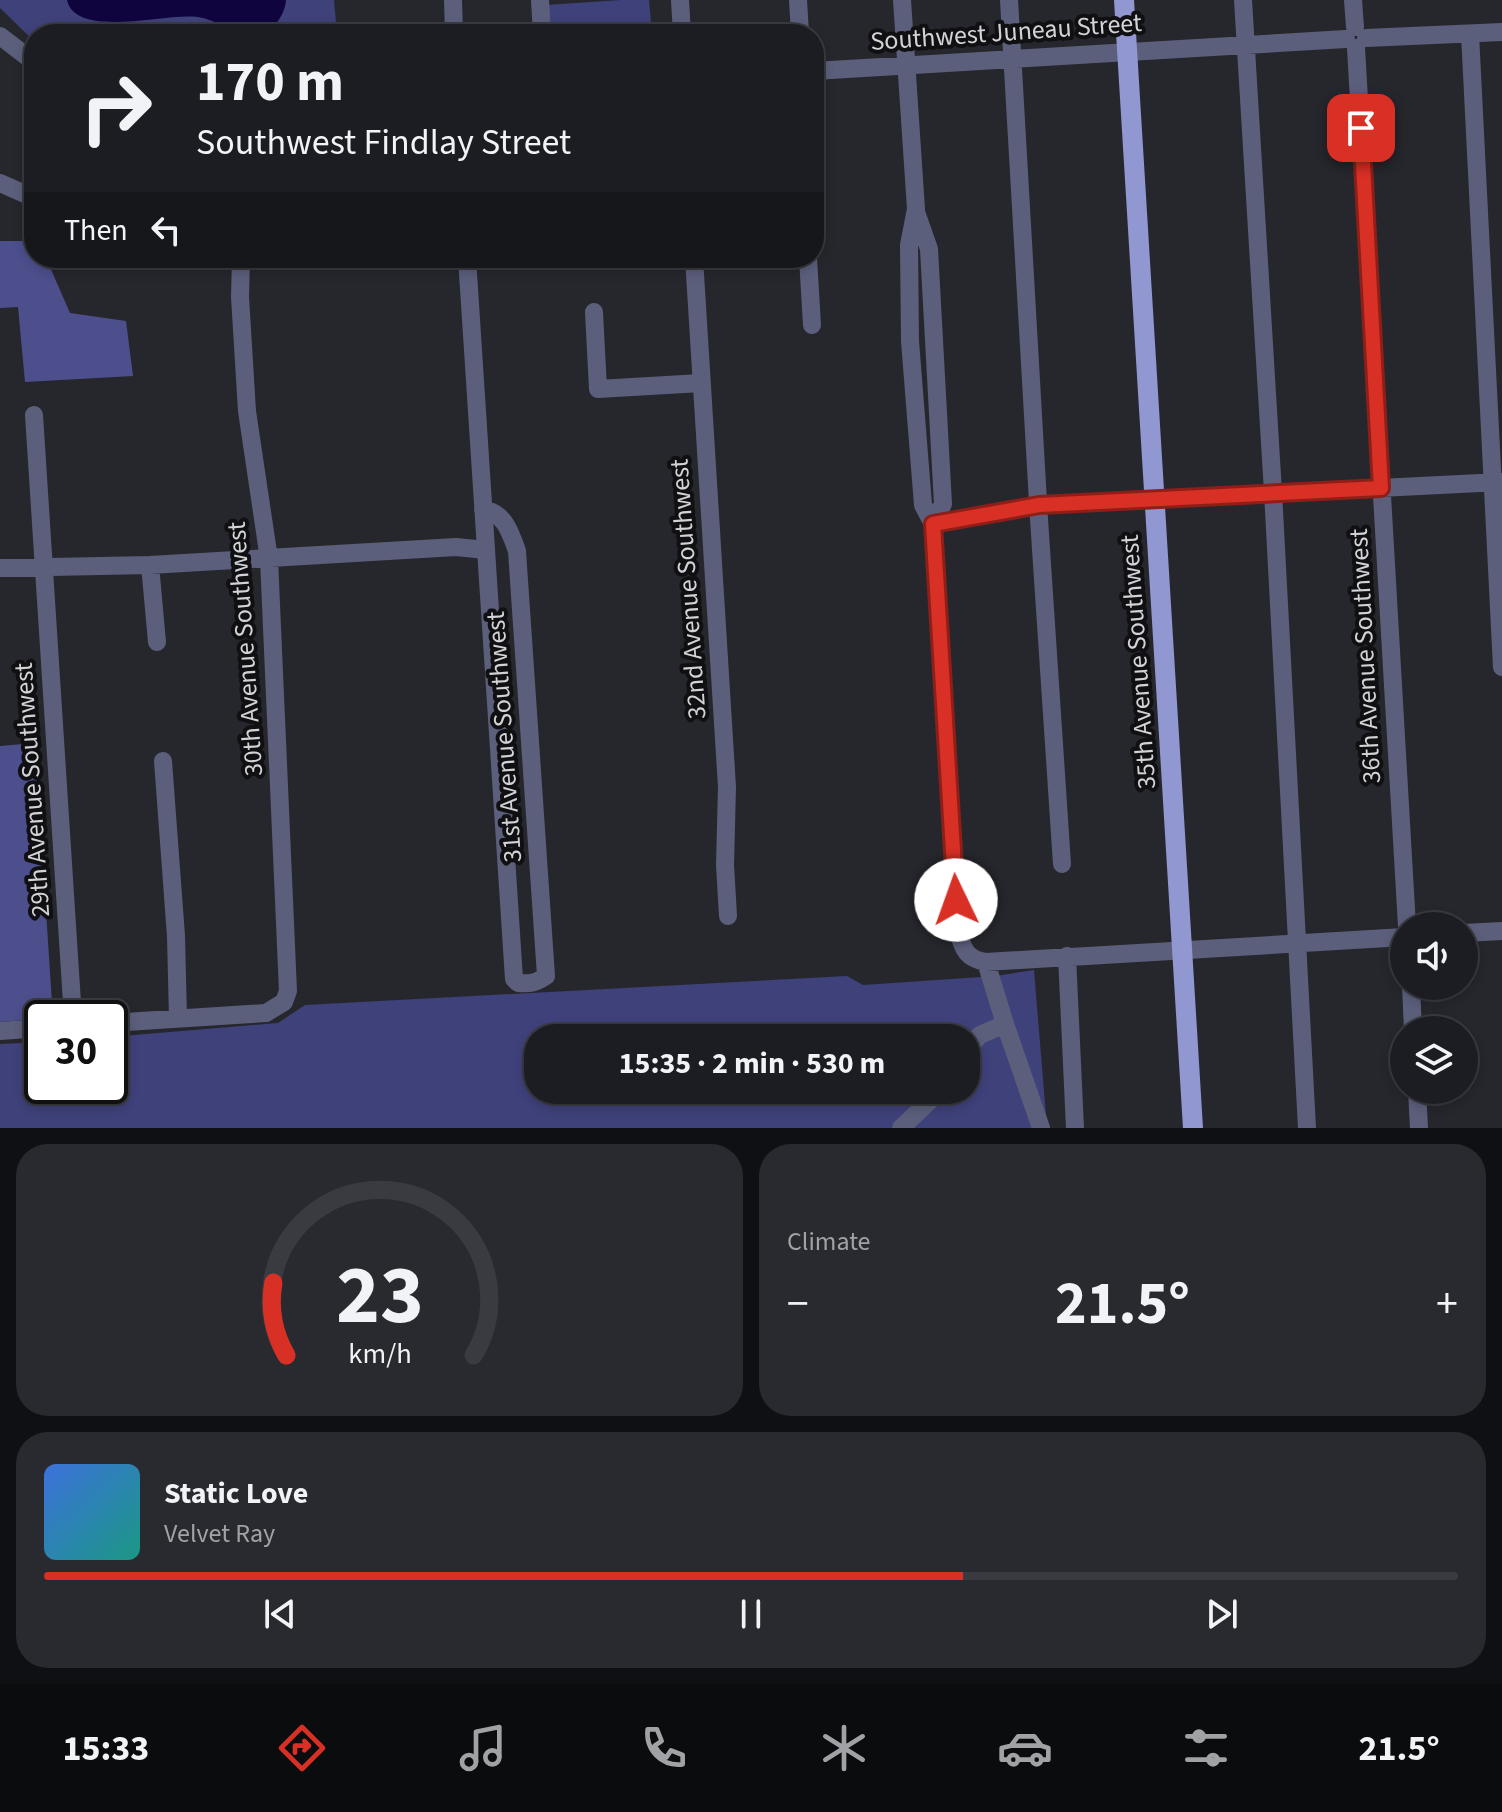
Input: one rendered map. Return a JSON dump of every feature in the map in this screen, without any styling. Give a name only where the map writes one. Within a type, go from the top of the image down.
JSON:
[{"type":"main road","name":"35th Avenue Southwest","points":[[1124,0],[1193,1128]]},
{"type":"street","points":[[453,0],[454,24]]},
{"type":"street","points":[[540,0],[541,24]]},
{"type":"street","points":[[680,0],[681,24]]},
{"type":"street","points":[[798,0],[799,24]]},
{"type":"street","points":[[902,0],[916,209],[909,245],[910,341],[923,505],[933,524],[958,931],[961,946],[979,961],[1005,1024],[1041,1128]]},
{"type":"street","points":[[1009,0],[1062,864]]},
{"type":"street","points":[[1243,0],[1307,1128]]},
{"type":"street","name":"36th Avenue Southwest","points":[[1353,0],[1406,912]]},
{"type":"street","name":"Southwest Juneau Street","points":[[824,70],[1127,50],[1502,32]]},
{"type":"street","points":[[1470,34],[1497,482],[1502,667]]},
{"type":"street","points":[[0,36],[24,54]]},
{"type":"street","points":[[0,183],[24,194]]},
{"type":"street","name":"30th Avenue Southwest","points":[[178,1018],[266,1013],[284,1002],[288,991],[269,559],[247,411],[241,268]]},
{"type":"street","name":"31st Avenue Southwest","points":[[468,268],[483,510],[514,979],[518,983],[529,984],[546,976],[517,551],[501,518],[492,510],[483,510]]},
{"type":"street","name":"32nd Avenue Southwest","points":[[695,268],[727,787],[725,865],[728,916]]},
{"type":"street","points":[[809,268],[812,325]]},
{"type":"street","points":[[594,312],[598,389],[701,383]]},
{"type":"street","name":"29th Avenue Southwest","points":[[34,415],[72,1000]]},
{"type":"street","points":[[933,524],[1039,505],[1497,482]]},
{"type":"street","points":[[0,568],[150,565],[456,547],[486,550]]},
{"type":"street","points":[[150,565],[157,642]]},
{"type":"street","points":[[128,1022],[178,1018],[176,936],[163,761]]},
{"type":"street","points":[[1478,932],[1502,931]]},
{"type":"street","points":[[979,961],[1390,938]]},
{"type":"street","points":[[1067,956],[1075,1128]]},
{"type":"street","points":[[980,1035],[1005,1024]]},
{"type":"street","points":[[0,1031],[24,1029]]},
{"type":"street","points":[[901,1128],[926,1104]]},
{"type":"street","points":[[1418,1104],[1419,1128]]},
{"type":"shaded area","points":[[0,0],[334,0],[336,24],[24,24],[24,31],[0,8]]},
{"type":"shaded area","points":[[67,0],[286,0],[275,24],[221,24],[184,16],[104,22],[87,19],[74,12]]},
{"type":"shaded area","points":[[649,0],[651,24],[547,24],[546,5]]},
{"type":"shaded area","points":[[0,241],[24,241],[24,268],[50,268],[70,313],[126,321],[133,376],[25,382],[18,307],[0,308]]},
{"type":"shaded area","points":[[35,743],[52,1000],[24,1000],[24,1020],[0,1022],[0,746]]},
{"type":"shaded area","points":[[1034,970],[1047,1128],[0,1128],[0,1044],[24,1043],[24,1104],[128,1104],[128,1036],[278,1023],[305,1005],[847,976],[863,985],[996,976]]},
{"type":"route","points":[[956,900],[933,524],[1039,505],[1381,488],[1361,128]]}]
